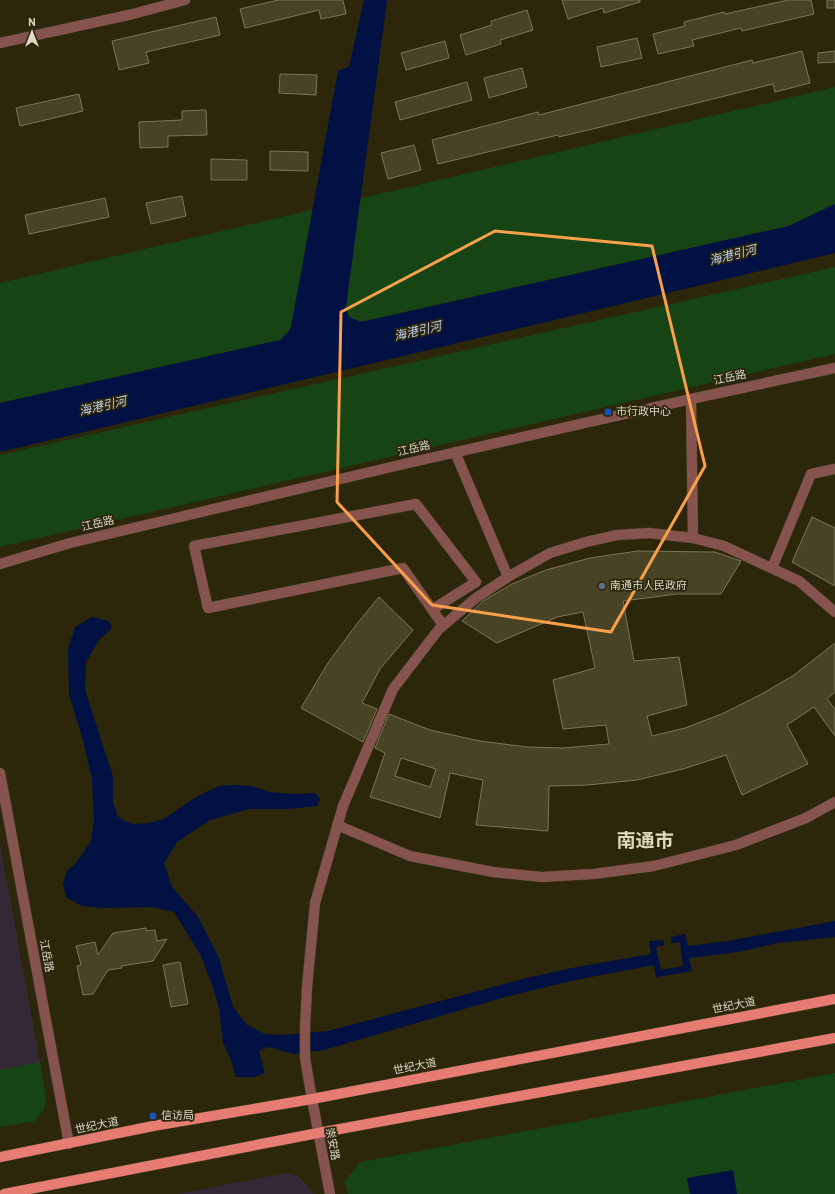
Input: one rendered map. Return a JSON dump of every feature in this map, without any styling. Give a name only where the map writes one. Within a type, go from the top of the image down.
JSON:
[{"type":"main road","name":"世纪大道","points":[[0,1157],[153,1126],[312,1099],[835,999]]},
{"type":"main road","points":[[4,1194],[318,1133],[835,1038]]},
{"type":"street","points":[[0,43],[133,14],[185,0]]},
{"type":"street","name":"江岳路","points":[[0,564],[70,543],[455,452],[691,398],[835,368]]},
{"type":"street","points":[[691,398],[693,538]]},
{"type":"street","points":[[455,452],[508,577]]},
{"type":"street","points":[[772,568],[811,474],[835,469]]},
{"type":"street","points":[[433,609],[476,582],[416,504],[194,546],[208,608],[403,568],[444,625]]},
{"type":"street","name":"崇安路","points":[[330,1194],[305,1058],[304,1028],[315,903],[343,806],[393,689],[439,629],[476,598],[508,577],[550,553],[586,542],[617,535],[649,533],[693,538],[724,546],[799,581],[835,612]]},
{"type":"street","name":"江岳路","points":[[0,773],[69,1144]]},
{"type":"street","points":[[337,826],[410,856],[493,872],[542,877],[593,874],[654,866],[736,845],[806,818],[835,802]]},
{"type":"highlighted area","points":[[495,231],[652,246],[705,466],[611,632],[432,605],[337,502],[341,312]]},
{"type":"shaded area","points":[[0,844],[40,1062],[0,1070]]},
{"type":"shaded area","points":[[287,1173],[297,1176],[306,1183],[313,1194],[177,1194]]},
{"type":"green space","points":[[835,87],[835,204],[789,226],[0,403],[0,283]]},
{"type":"green space","points":[[835,267],[835,354],[0,547],[0,455]]},
{"type":"green space","points":[[40,1062],[46,1098],[44,1109],[35,1121],[0,1127],[0,1070]]},
{"type":"green space","points":[[835,1073],[835,1194],[348,1194],[345,1182],[360,1162]]},
{"type":"water","name":"海港引河","points":[[364,0],[387,0],[346,307],[349,317],[361,322],[789,226],[835,204],[835,253],[0,452],[0,403],[280,340],[287,333],[291,327],[338,71],[349,67]]},
{"type":"water","points":[[92,617],[109,621],[112,628],[99,640],[86,662],[85,690],[113,777],[113,801],[117,815],[122,820],[134,824],[149,823],[164,819],[196,797],[219,786],[251,786],[270,792],[292,794],[315,793],[320,799],[317,806],[287,809],[249,809],[210,820],[177,842],[164,863],[172,887],[198,917],[219,958],[233,1007],[247,1025],[265,1034],[284,1035],[328,1031],[531,977],[651,954],[649,941],[663,940],[664,945],[656,947],[661,970],[683,966],[680,942],[672,943],[671,937],[685,934],[688,946],[728,941],[835,921],[835,937],[778,943],[738,952],[689,958],[692,971],[656,977],[654,965],[575,980],[505,997],[324,1050],[294,1054],[269,1047],[259,1051],[265,1073],[255,1077],[236,1077],[230,1057],[223,1043],[219,1008],[213,987],[200,954],[174,912],[151,907],[103,908],[82,906],[66,897],[63,884],[67,871],[76,863],[91,841],[94,819],[92,779],[83,740],[69,695],[68,649],[75,627]]},
{"type":"water","points":[[733,1170],[737,1194],[690,1194],[687,1178]]},
{"type":"building","points":[[278,0],[343,0],[346,14],[321,19],[319,10],[245,28],[240,9]]},
{"type":"building","points":[[562,0],[640,0],[640,2],[604,13],[603,8],[568,19]]},
{"type":"building","points":[[788,0],[811,0],[814,14],[742,31],[741,28],[692,40],[694,46],[658,54],[653,34],[685,26],[684,22],[724,12],[725,14]]},
{"type":"building","points":[[827,0],[835,0],[835,8],[827,8]]},
{"type":"building","points":[[527,10],[533,30],[500,40],[501,44],[466,55],[460,35],[492,25],[491,21]]},
{"type":"building","points":[[216,17],[220,35],[146,52],[149,63],[119,70],[112,41]]},
{"type":"building","points":[[637,38],[642,58],[601,67],[597,47]]},
{"type":"building","points":[[445,41],[449,58],[406,70],[401,53]]},
{"type":"building","points":[[802,51],[810,83],[775,92],[773,84],[559,137],[558,135],[438,164],[432,140],[538,112],[539,115],[752,60],[753,63]]},
{"type":"building","points":[[835,51],[835,62],[818,63],[818,53]]},
{"type":"building","points":[[522,68],[527,87],[489,98],[484,78]]},
{"type":"building","points":[[280,74],[317,75],[316,95],[279,93]]},
{"type":"building","points":[[467,82],[472,100],[400,120],[395,102]]},
{"type":"building","points":[[79,94],[83,111],[20,126],[16,108]]},
{"type":"building","points":[[206,110],[207,135],[168,136],[168,147],[140,148],[139,122],[182,120],[182,111]]},
{"type":"building","points":[[414,145],[421,170],[388,179],[381,153]]},
{"type":"building","points":[[270,151],[308,152],[308,171],[270,170]]},
{"type":"building","points":[[211,159],[247,160],[247,180],[211,180]]},
{"type":"building","points":[[182,196],[186,216],[151,224],[146,203]]},
{"type":"building","points":[[105,198],[109,217],[29,234],[25,215]]},
{"type":"building","points":[[812,517],[835,528],[835,586],[792,562]]},
{"type":"building","points":[[638,551],[715,552],[741,561],[721,594],[677,594],[623,601],[634,661],[679,657],[687,705],[647,716],[652,736],[685,728],[724,713],[762,694],[794,675],[835,643],[835,692],[827,699],[835,709],[835,736],[814,707],[787,725],[808,764],[742,795],[726,755],[683,769],[637,780],[588,785],[549,786],[548,831],[476,825],[483,780],[450,773],[440,818],[370,797],[385,753],[375,748],[389,714],[430,730],[480,741],[527,747],[563,748],[609,744],[606,725],[563,729],[553,680],[595,668],[583,612],[557,617],[497,643],[462,621],[483,601],[512,584],[546,570],[590,558]],"holes":[[[401,758],[436,769],[430,787],[395,776]]]},
{"type":"building","points":[[379,597],[413,630],[380,669],[362,703],[377,709],[363,742],[301,708],[328,663]]},
{"type":"building","points":[[146,928],[146,931],[155,930],[157,941],[167,939],[153,961],[121,966],[122,968],[108,970],[93,994],[83,995],[77,966],[81,965],[76,946],[95,942],[98,955],[113,933]]},
{"type":"building","points":[[180,962],[188,1004],[171,1007],[163,965]]},
{"type":"place","name":"市行政中心","points":[[608,412]]},
{"type":"place","name":"南通市人民政府","points":[[602,586]]},
{"type":"place","name":"信访局","points":[[153,1116]]},
{"type":"district","name":"南通市","points":[[645,842]]}]
